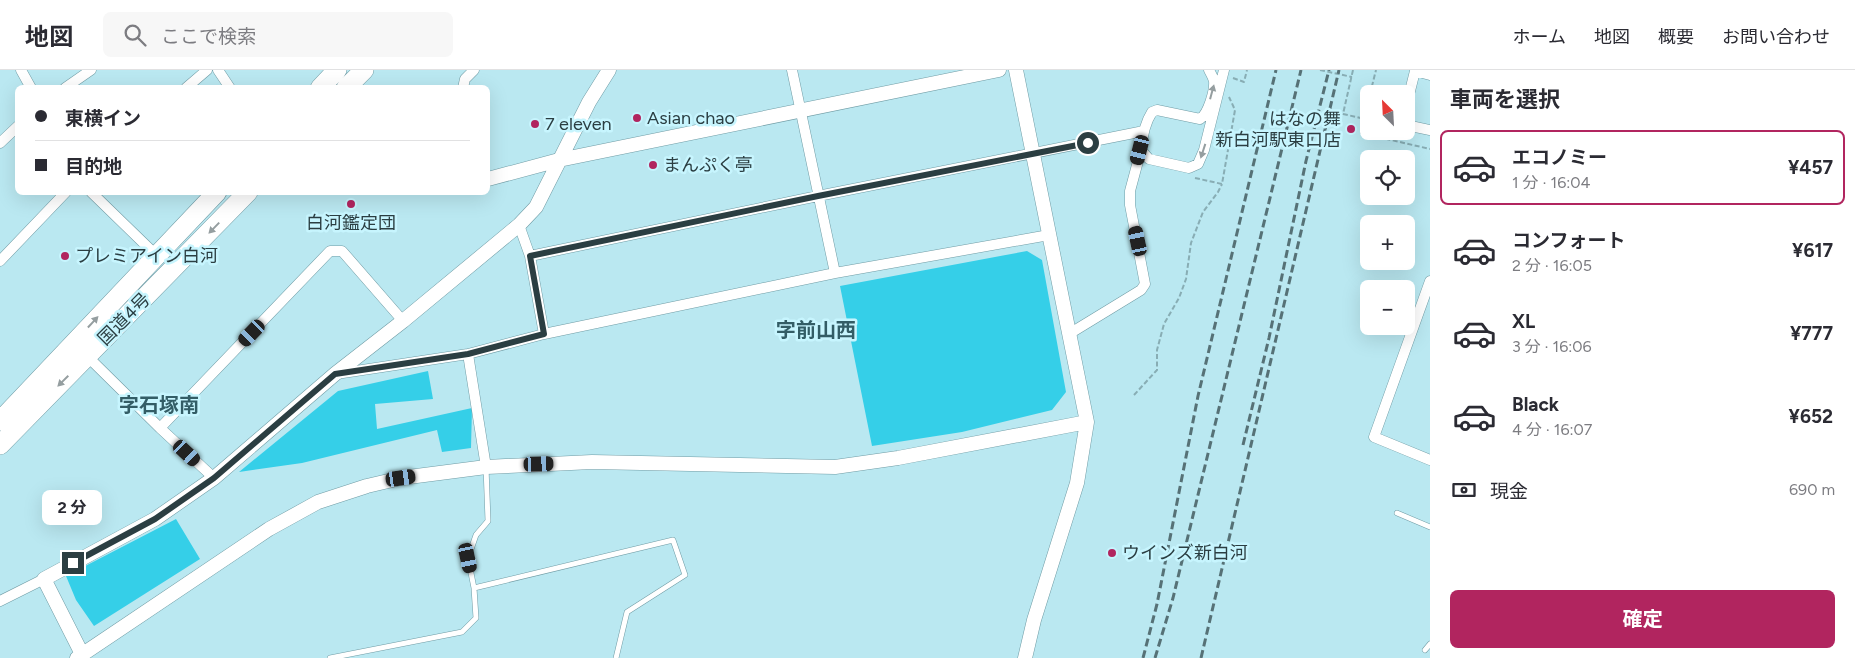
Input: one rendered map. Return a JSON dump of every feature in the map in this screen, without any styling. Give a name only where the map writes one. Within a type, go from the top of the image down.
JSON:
[{"type":"highway","points":[[349,85],[364,70]]},
{"type":"highway","name":"国道4号","points":[[0,421],[214,195]]},
{"type":"highway","name":"国道4号","points":[[0,445],[245,195]]},
{"type":"street","points":[[21,70],[29,85]]},
{"type":"street","points":[[69,85],[91,70]]},
{"type":"street","points":[[190,85],[207,70]]},
{"type":"street","points":[[218,70],[228,85]]},
{"type":"street","points":[[464,85],[465,79],[474,70]]},
{"type":"street","points":[[0,601],[155,519],[214,478],[335,374],[403,321],[519,225],[536,207],[589,102],[609,70]]},
{"type":"street","points":[[792,70],[835,273]]},
{"type":"street","points":[[490,178],[560,160],[999,70]]},
{"type":"street","points":[[1016,70],[1087,422],[1077,483],[1034,620],[1025,658]]},
{"type":"street","points":[[1069,334],[1141,290],[1145,284],[1130,205],[1130,192],[1144,131],[1149,116],[1154,111],[1194,119],[1203,117],[1214,84],[1214,78],[1209,70]]},
{"type":"street","points":[[1140,150],[1149,159],[1189,168],[1198,164],[1204,150],[1224,70]]},
{"type":"street","points":[[1412,85],[1415,71],[1430,74]]},
{"type":"street","points":[[1415,127],[1430,130]]},
{"type":"street","points":[[0,143],[15,129]]},
{"type":"street","points":[[530,256],[1144,131]]},
{"type":"street","points":[[0,261],[63,195]]},
{"type":"street","points":[[95,195],[171,272]]},
{"type":"street","points":[[519,225],[530,256],[544,334]]},
{"type":"street","points":[[335,374],[468,354],[544,334],[835,273],[1049,235]]},
{"type":"street","points":[[160,428],[330,251],[342,251],[403,321]]},
{"type":"street","points":[[1430,281],[1374,437],[1430,460]]},
{"type":"street","points":[[468,354],[486,467]]},
{"type":"street","points":[[87,356],[214,478]]},
{"type":"street","points":[[44,579],[81,657],[269,529],[318,502],[367,486],[401,478],[486,467],[592,462],[835,467],[898,458],[1087,422]]},
{"type":"lane","points":[[330,658],[462,632],[476,618],[474,588],[468,558],[476,534],[488,521],[486,467]]},
{"type":"lane","points":[[1397,513],[1430,527]]},
{"type":"lane","points":[[474,588],[674,540],[685,575],[627,612],[616,658]]},
{"type":"lane","points":[[1425,650],[1430,644]]},
{"type":"path","points":[[1233,78],[1244,82],[1248,70]]},
{"type":"path","points":[[1320,70],[1352,77]]},
{"type":"path","points":[[1354,70],[1343,114],[1360,118]]},
{"type":"path","points":[[1372,85],[1376,70]]},
{"type":"path","points":[[1391,140],[1430,149]]},
{"type":"path","points":[[1134,395],[1157,370],[1157,350],[1164,324],[1179,298],[1186,279],[1191,243],[1203,212],[1222,184]]},
{"type":"shaded area","points":[[1027,251],[1042,260],[1066,392],[1052,410],[962,432],[872,446],[840,286]]},
{"type":"shaded area","points":[[428,371],[433,399],[375,404],[377,429],[472,408],[471,448],[442,452],[437,430],[302,463],[239,472],[338,391]]},
{"type":"shaded area","points":[[176,519],[200,559],[94,626],[76,600],[66,576]]},
{"type":"railway","points":[[1143,658],[1157,604],[1198,396],[1276,70]]},
{"type":"railway","points":[[1155,658],[1173,598],[1301,70]]},
{"type":"railway","points":[[1243,445],[1269,338],[1306,161],[1329,70]]},
{"type":"railway","points":[[1201,658],[1339,70]]},
{"type":"place","name":"Asian chao","points":[[637,118]]},
{"type":"place","name":"7 eleven","points":[[535,124]]},
{"type":"place","name":"はなの舞 新白河駅東口店","points":[[1351,129]]},
{"type":"place","name":"まんぷく亭","points":[[653,165]]},
{"type":"place","name":"白河鑑定団","points":[[351,204]]},
{"type":"place","name":"プレミアイン白河","points":[[65,256]]},
{"type":"place","name":"ウインズ新白河","points":[[1112,553]]},
{"type":"district","name":"字前山西","points":[[816,330]]},
{"type":"district","name":"字石塚南","points":[[159,405]]},
{"type":"route","points":[[73,563],[155,519],[214,478],[335,374],[468,354],[544,334],[530,256],[818,196],[1088,143]]}]
